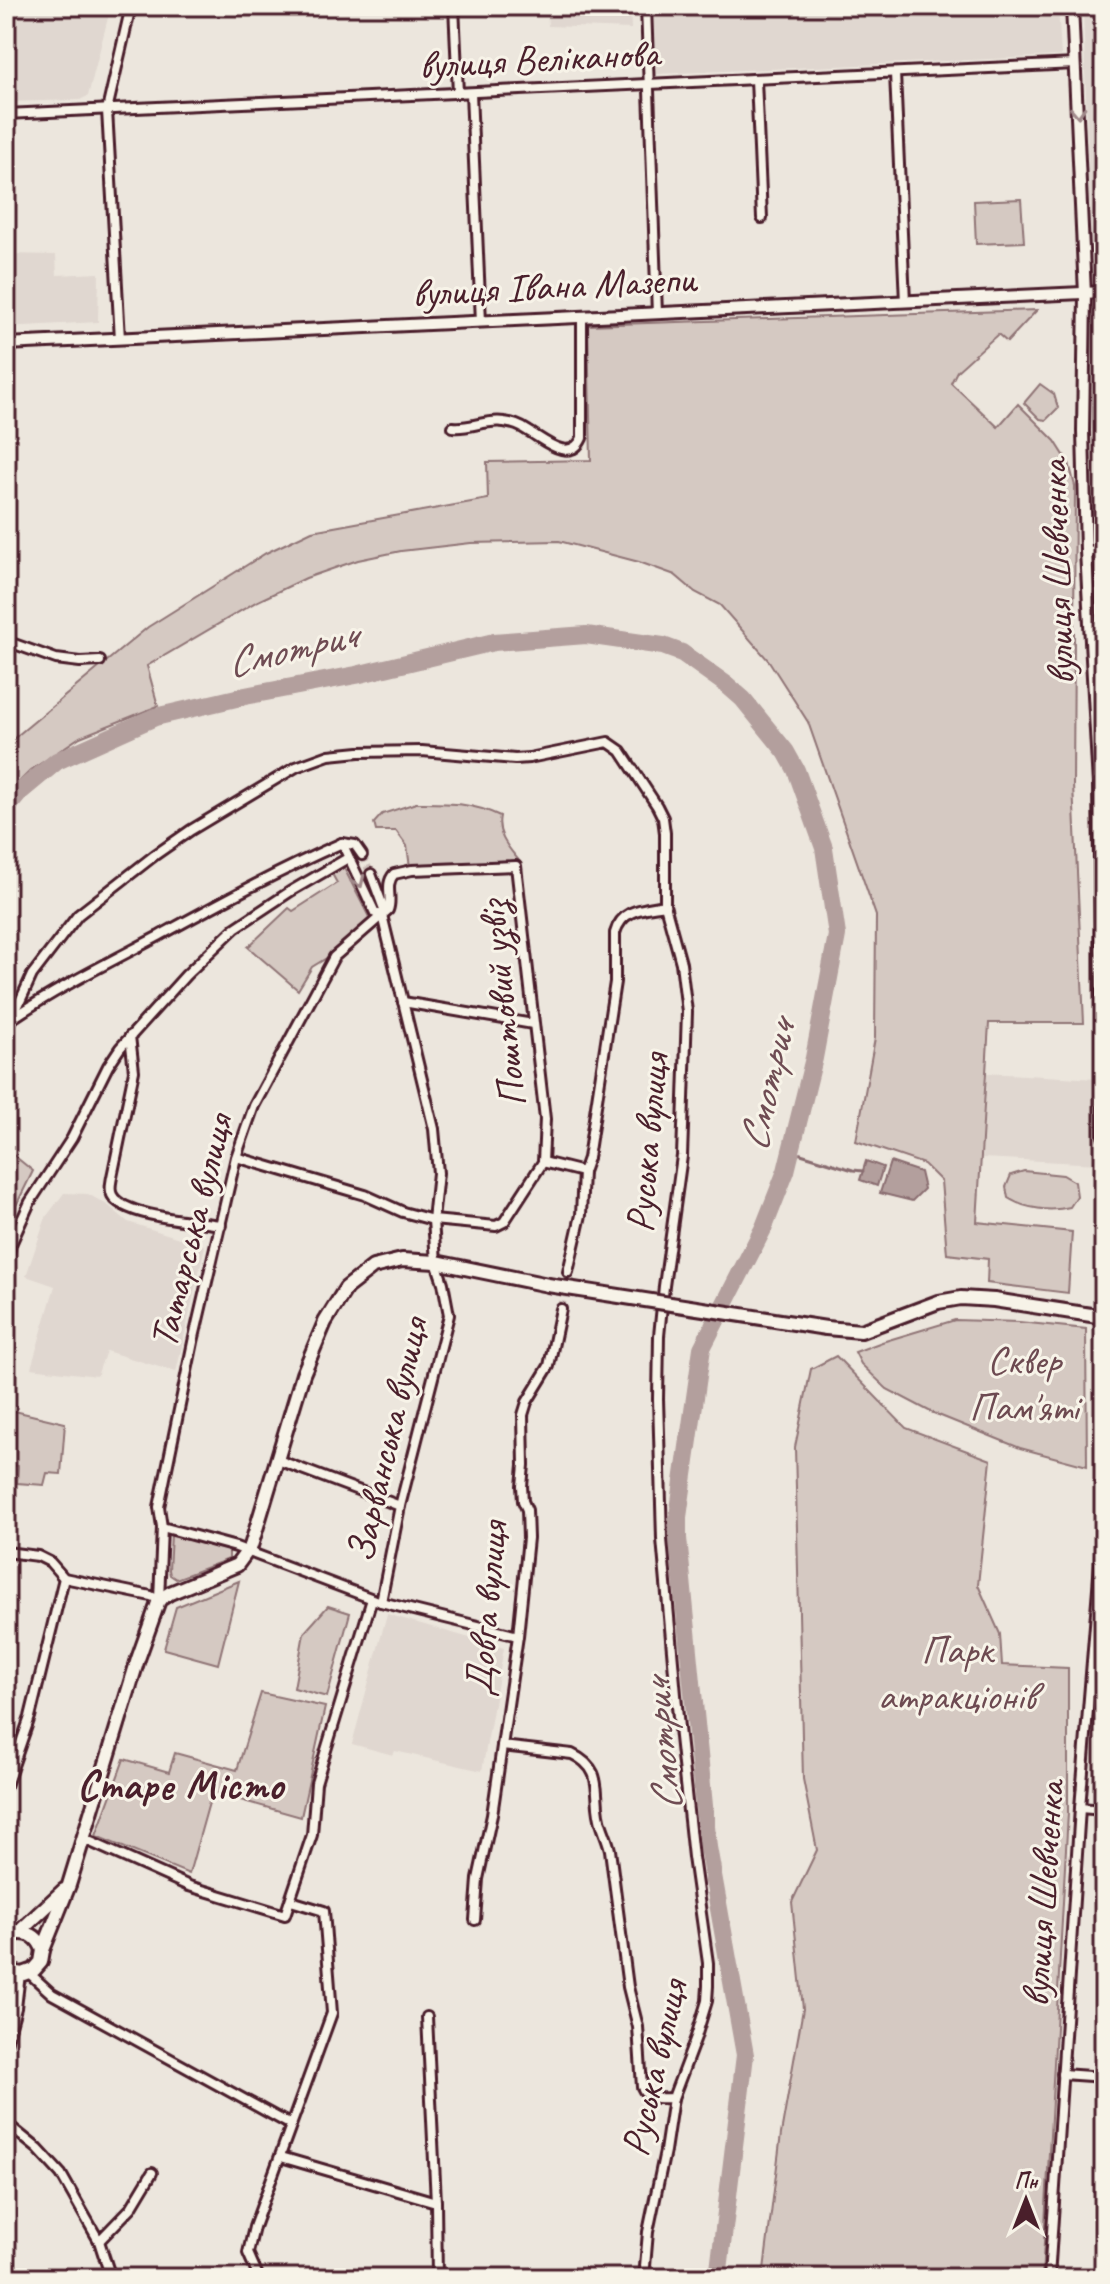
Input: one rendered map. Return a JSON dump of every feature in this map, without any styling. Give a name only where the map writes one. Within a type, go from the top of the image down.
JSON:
[{"type":"main road","points":[[14,1970],[34,1970],[41,1962],[84,1839],[159,1600],[237,1565],[247,1553],[256,1536],[303,1374],[325,1322],[346,1288],[373,1267],[402,1260],[436,1262],[548,1285],[861,1331],[938,1302],[961,1298],[1104,1317]]},
{"type":"main road","points":[[6,1940],[18,1933],[69,1885]]},
{"type":"main road","points":[[18,1933],[37,1939],[43,1950]]},
{"type":"street","points":[[120,339],[107,110],[131,6]]},
{"type":"street","points":[[454,6],[458,93]]},
{"type":"street","points":[[646,6],[657,314]]},
{"type":"street","name":"вулиця Шевченка","points":[[1072,6],[1085,294],[1083,431],[1086,551],[1101,784],[1104,1136]]},
{"type":"street","name":"вулиця Веліканова","points":[[6,114],[1075,64]]},
{"type":"street","points":[[895,73],[905,302]]},
{"type":"street","points":[[756,79],[762,218]]},
{"type":"street","points":[[471,93],[481,322]]},
{"type":"street","name":"вулиця Івана Мазепи","points":[[6,344],[1104,292]]},
{"type":"street","points":[[453,427],[507,422],[526,429],[559,449],[570,450],[578,446],[582,438],[582,317]]},
{"type":"street","points":[[1086,551],[1104,550]]},
{"type":"street","points":[[6,641],[56,659],[100,661]]},
{"type":"street","name":"Руська вулиця","points":[[6,1032],[32,975],[78,915],[191,830],[296,767],[329,755],[422,751],[529,758],[608,742],[621,751],[657,806],[665,833],[665,905],[681,963],[687,1012],[682,1156],[659,1336],[662,1539],[679,1728],[708,1963],[708,1986],[707,2001],[696,2037],[673,2098],[648,2232],[644,2278]]},
{"type":"street","points":[[12,1019],[47,995],[290,865],[342,843],[355,845],[362,855]]},
{"type":"street","points":[[342,843],[375,913],[382,915]]},
{"type":"street","points":[[6,1265],[11,1244],[30,1202],[72,1138],[113,1056],[186,975],[235,928],[348,858]]},
{"type":"street","name":"Поштовий узвіз","points":[[382,915],[390,906],[388,883],[394,874],[412,870],[516,866],[545,1119],[543,1162],[504,1222],[496,1226],[433,1220]]},
{"type":"street","name":"Зарванська вулиця","points":[[291,1901],[312,1835],[316,1783],[377,1600],[449,1315],[436,1262],[433,1220],[438,1173],[434,1129],[382,915],[384,909],[371,874]]},
{"type":"street","points":[[568,1272],[581,1215],[583,1172],[588,1158],[615,982],[617,925],[634,910],[665,905]]},
{"type":"street","name":"Татарська вулиця","points":[[159,1600],[162,1527],[159,1507],[236,1157],[254,1106],[334,957],[382,915]]},
{"type":"street","points":[[403,1002],[533,1024]]},
{"type":"street","points":[[130,1036],[134,1071],[110,1188],[112,1196],[134,1212],[221,1225]]},
{"type":"street","points":[[236,1157],[365,1195],[403,1212],[433,1220]]},
{"type":"street","points":[[543,1162],[583,1172]]},
{"type":"street","name":"Довга вулиця","points":[[475,1920],[478,1879],[492,1815],[518,1636],[528,1526],[522,1494],[522,1425],[527,1402],[553,1355],[561,1309]]},
{"type":"street","points":[[278,1460],[400,1506]]},
{"type":"street","name":"вулиця Шевченка","points":[[1049,2278],[1080,1808],[1104,1515]]},
{"type":"street","points":[[162,1527],[236,1547],[377,1600],[518,1636]]},
{"type":"street","points":[[6,1552],[38,1556],[50,1562],[64,1578],[159,1600]]},
{"type":"street","points":[[6,1786],[30,1717],[64,1578]]},
{"type":"street","points":[[502,1746],[572,1754],[592,1769],[601,1825],[607,1836],[612,1864],[628,1987],[640,2045],[642,2087],[645,2095],[652,2099],[673,2098]]},
{"type":"street","points":[[1080,1808],[1104,1810]]},
{"type":"street","points":[[84,1839],[189,1886],[271,1911],[285,1915],[291,1901],[324,1911],[332,2013],[254,2227],[248,2253],[258,2278]]},
{"type":"street","points":[[14,1970],[291,2125]]},
{"type":"street","points":[[6,2044],[16,2008],[14,1970]]},
{"type":"street","points":[[427,2017],[437,2278]]},
{"type":"street","points":[[1062,2074],[1104,2077]]},
{"type":"street","points":[[6,2123],[38,2149],[61,2174],[99,2241],[111,2278]]},
{"type":"street","points":[[281,2157],[436,2202]]},
{"type":"street","points":[[99,2241],[131,2208],[152,2173]]},
{"type":"shaded area","points":[[6,6],[111,6],[88,96],[80,100],[6,102]]},
{"type":"shaded area","points":[[547,6],[630,6],[631,29],[548,26]]},
{"type":"shaded area","points":[[653,6],[1058,6],[1061,56],[655,74]]},
{"type":"shaded area","points":[[1083,6],[1104,6],[1104,285],[1092,286]]},
{"type":"shaded area","points":[[6,254],[56,255],[57,275],[99,273],[98,322],[6,327]]},
{"type":"shaded area","points":[[987,1073],[1098,1079],[1099,1164],[982,1158]]},
{"type":"shaded area","points":[[866,1161],[883,1167],[877,1186],[860,1180]]},
{"type":"shaded area","points":[[890,1162],[920,1172],[924,1189],[912,1201],[880,1193]]},
{"type":"shaded area","points":[[64,1193],[88,1194],[128,1222],[205,1246],[176,1372],[106,1351],[97,1376],[31,1368],[55,1286],[26,1276],[46,1217]]},
{"type":"shaded area","points":[[387,1614],[504,1648],[482,1771],[395,1751],[393,1755],[352,1744]]},
{"type":"green space","points":[[1021,199],[1024,242],[976,244],[974,201]]},
{"type":"green space","points":[[1037,310],[1007,342],[998,334],[957,371],[951,383],[998,427],[1018,404],[1055,441],[1069,463],[1075,486],[1073,785],[1084,1023],[989,1023],[977,1222],[1072,1232],[1068,1293],[987,1283],[988,1259],[947,1254],[941,1181],[924,1164],[856,1141],[875,1038],[876,916],[808,722],[769,661],[720,605],[695,592],[675,575],[559,541],[471,543],[401,551],[358,560],[306,578],[256,602],[147,666],[158,706],[80,737],[31,770],[6,795],[6,745],[148,627],[266,553],[312,531],[488,499],[487,462],[591,460],[588,325]]},
{"type":"green space","points":[[1040,384],[1054,394],[1058,408],[1046,420],[1040,419],[1024,403]]},
{"type":"green space","points":[[416,803],[469,806],[500,816],[502,835],[520,862],[410,867],[407,846],[396,831],[376,831],[374,823],[382,814]]},
{"type":"green space","points":[[344,868],[371,921],[369,932],[312,967],[298,990],[248,947],[289,908],[293,911],[337,883],[332,874]]},
{"type":"green space","points":[[6,1149],[33,1171],[6,1226]]},
{"type":"green space","points":[[1024,1171],[1063,1175],[1075,1182],[1077,1196],[1070,1207],[1055,1209],[1015,1202],[1008,1198],[1006,1187],[1011,1175]]},
{"type":"green space","name":"Сквер Пам'яті","points":[[955,1320],[1086,1329],[1087,1466],[1020,1448],[931,1412],[887,1389],[861,1364],[855,1352]]},
{"type":"green space","name":"Парк атракціонів","points":[[836,1356],[906,1428],[991,1460],[978,1585],[1000,1634],[1002,1665],[1068,1668],[1068,1813],[1042,2278],[763,2278],[781,2134],[803,2009],[792,1902],[817,1850],[803,1779],[795,1447],[811,1369]]},
{"type":"green space","points":[[6,1409],[65,1423],[61,1474],[47,1473],[44,1485],[17,1483],[18,1466],[6,1464]]},
{"type":"green space","points":[[171,1535],[229,1548],[229,1559],[176,1579],[169,1570]]},
{"type":"green space","points":[[239,1581],[218,1664],[164,1649],[176,1607]]},
{"type":"green space","points":[[328,1606],[350,1613],[327,1697],[294,1688],[304,1633]]},
{"type":"green space","points":[[261,1693],[325,1707],[301,1817],[212,1792],[189,1874],[96,1836],[124,1759],[169,1772],[175,1753],[237,1770]]},
{"type":"waterway","name":"Смотрич","points":[[6,809],[21,791],[57,761],[155,717],[356,675],[494,642],[586,635],[663,646],[682,653],[743,699],[786,752],[796,770],[824,848],[837,935],[814,1058],[786,1171],[764,1227],[702,1348],[678,1517],[708,1847],[745,2055],[718,2278]]},
{"type":"waterway","points":[[791,1151],[863,1171]]},
{"type":"tunnel","points":[[362,855],[371,874]]},
{"type":"tunnel","points":[[561,1309],[568,1272]]},
{"type":"district","name":"Старе Місто","points":[[180,1785]]}]
